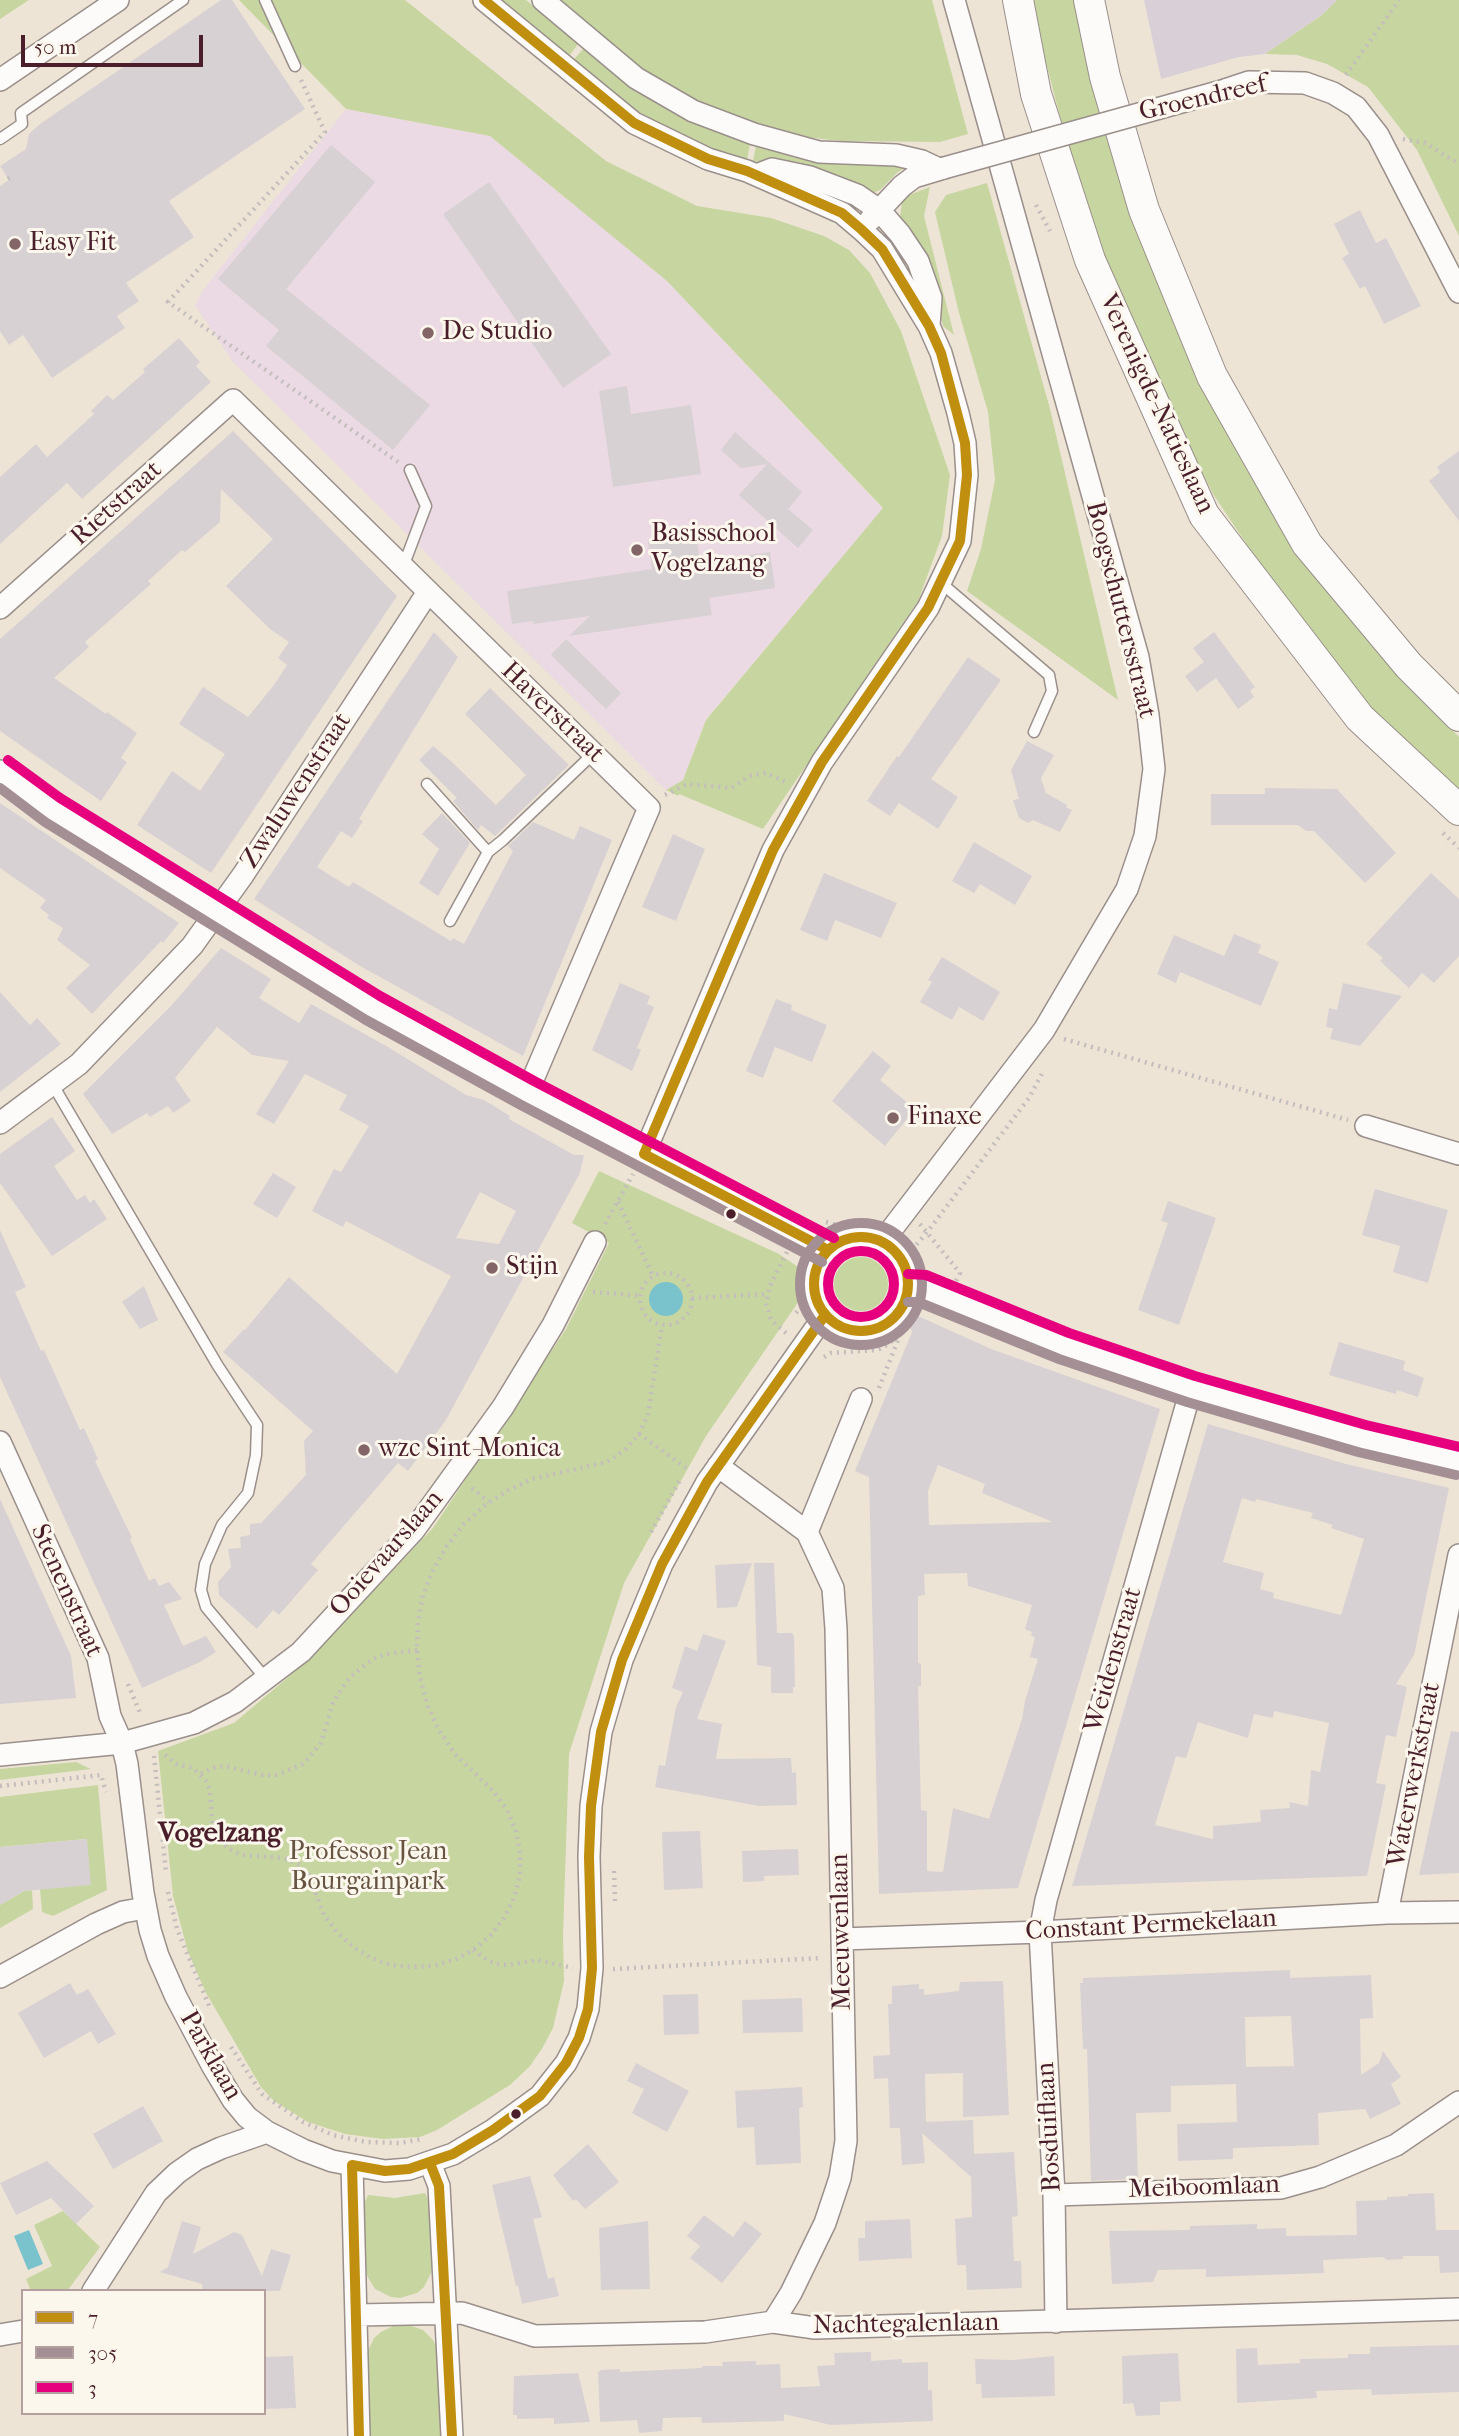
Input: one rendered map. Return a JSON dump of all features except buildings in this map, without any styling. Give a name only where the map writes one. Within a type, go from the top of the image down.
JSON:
[{"type":"main road","name":"Verenigde-Natieslaan","points":[[1018,0],[1036,94],[1090,260],[1204,516],[1360,718],[1459,810]]},
{"type":"main road","points":[[1089,0],[1105,76],[1144,210],[1212,376],[1307,544],[1409,666],[1459,716]]},
{"type":"street","points":[[0,80],[118,0]]},
{"type":"street","points":[[484,0],[634,123],[708,159],[752,173],[842,213],[882,249],[929,326],[941,353],[958,413],[967,474],[960,541],[928,608],[822,762],[773,850],[643,1154]]},
{"type":"street","points":[[543,0],[636,78],[693,111],[754,134],[818,152],[896,155],[922,160],[941,169]]},
{"type":"street","name":"Boogschuttersstraat","points":[[882,1242],[1044,1030],[1127,889],[1145,836],[1154,769],[1138,657],[954,0]]},
{"type":"street","name":"Groendreef","points":[[862,230],[902,186],[914,177],[1249,82],[1305,83],[1333,93],[1356,107],[1378,135],[1459,292]]},
{"type":"street","points":[[752,173],[754,134]]},
{"type":"street","points":[[752,173],[772,169],[810,177],[856,195],[879,210],[900,233],[918,261],[931,298],[929,326]]},
{"type":"street","name":"Haverstraat","points":[[233,400],[645,804]]},
{"type":"street","name":"Rietstraat","points":[[0,608],[233,400]]},
{"type":"street","name":"Zwaluwenstraat","points":[[0,1123],[79,1064],[192,946],[428,592]]},
{"type":"street","points":[[0,771],[52,810],[373,1008],[527,1093],[828,1250]]},
{"type":"street","points":[[527,1093],[649,808],[645,804]]},
{"type":"street","points":[[1366,1126],[1459,1154]]},
{"type":"street","points":[[868,1238],[882,1242],[900,1257],[908,1277],[908,1288],[900,1310],[890,1321],[878,1328],[849,1330],[836,1324],[825,1315],[814,1294],[816,1270],[828,1250],[840,1242],[868,1238]]},
{"type":"street","name":"Ooievaarslaan","points":[[0,1755],[122,1744],[194,1723],[225,1707],[301,1652],[414,1530],[503,1407],[572,1290],[595,1242]]},
{"type":"street","points":[[908,1288],[921,1288],[1064,1346],[1191,1389],[1362,1439],[1459,1461]]},
{"type":"street","name":"Parklaan","points":[[122,1744],[145,1908],[158,1956],[176,1997],[233,2100],[247,2117],[267,2132],[303,2150],[332,2161],[385,2171],[409,2169],[430,2163],[453,2154],[494,2130],[540,2096],[554,2080],[579,2038],[588,2009],[592,1968],[590,1806],[601,1732],[622,1660],[662,1564],[713,1474],[825,1315]]},
{"type":"street","name":"Weidenstraat","points":[[1040,1932],[1049,1886],[1191,1389]]},
{"type":"street","points":[[807,1532],[861,1399]]},
{"type":"street","name":"Stenenstraat","points":[[0,1442],[98,1658],[110,1716],[122,1744]]},
{"type":"street","name":"Meeuwenlaan","points":[[713,1474],[807,1532],[833,1588],[835,1615],[846,2141],[841,2178],[825,2223],[774,2322]]},
{"type":"street","name":"Waterwerkstraat","points":[[1387,1913],[1459,1555]]},
{"type":"street","points":[[0,1977],[96,1924],[123,1912],[145,1908]]},
{"type":"street","name":"Constant Permekelaan","points":[[843,1948],[1040,1932],[1387,1913],[1459,1912]]},
{"type":"street","name":"Bosduiflaan","points":[[1040,1932],[1054,2195],[1056,2322]]},
{"type":"street","name":"Meiboomlaan","points":[[1054,2195],[1281,2188],[1320,2177],[1396,2145],[1459,2102]]},
{"type":"street","points":[[94,2289],[156,2193],[197,2159],[267,2132]]},
{"type":"street","points":[[430,2163],[439,2186],[452,2436]]},
{"type":"street","points":[[352,2165],[359,2436]]},
{"type":"street","name":"Nachtegalenlaan","points":[[357,2315],[462,2314],[535,2336],[705,2332],[774,2322],[815,2328],[1459,2309]]},
{"type":"street","points":[[0,2334],[21,2331]]},
{"type":"lane","points":[[0,139],[22,124],[21,113],[183,0]]},
{"type":"lane","points":[[265,0],[295,66]]},
{"type":"lane","points":[[403,567],[426,506],[410,470]]},
{"type":"lane","points":[[940,582],[1049,674],[1052,691],[1034,732]]},
{"type":"lane","points":[[450,921],[488,852],[593,754]]},
{"type":"lane","points":[[428,785],[488,852]]},
{"type":"lane","points":[[54,1085],[218,1366],[257,1425],[256,1455],[248,1493],[222,1525],[205,1564],[201,1590],[206,1607],[266,1679]]},
{"type":"path","points":[[1333,93],[1399,0]]},
{"type":"path","points":[[295,66],[325,132],[168,302],[410,470]]},
{"type":"path","points":[[1378,135],[1425,143],[1459,164]]},
{"type":"path","points":[[645,804],[687,784],[731,788],[750,776],[766,773],[808,787]]},
{"type":"path","points":[[1067,1027],[1060,1038],[1366,1126]]},
{"type":"path","points":[[900,1257],[911,1251],[928,1231],[1021,1109],[1048,1062]]},
{"type":"path","points":[[595,1242],[643,1154]]},
{"type":"path","points":[[618,1201],[653,1276]]},
{"type":"path","points":[[784,1332],[771,1320],[767,1311],[767,1294],[797,1233]]},
{"type":"path","points":[[666,1272],[679,1276],[688,1285],[692,1298],[689,1312],[677,1322],[662,1325],[650,1320],[642,1309],[640,1296],[644,1285],[653,1276],[666,1272]]},
{"type":"path","points":[[572,1290],[640,1296]]},
{"type":"path","points":[[692,1298],[767,1294]]},
{"type":"path","points":[[820,1359],[831,1353],[877,1350],[891,1343],[900,1310]]},
{"type":"path","points":[[165,1755],[176,1764],[192,1768],[207,1782],[213,1828],[229,1849],[241,1855],[284,1858],[298,1864],[309,1875],[324,1915],[337,1933],[371,1958],[391,1965],[433,1966],[454,1960],[473,1950],[490,1936],[509,1908],[520,1876],[516,1831],[507,1810],[494,1792],[454,1753],[439,1730],[423,1691],[416,1650],[423,1595],[440,1558],[464,1524],[484,1506],[532,1479],[607,1462],[625,1450],[639,1434],[648,1414],[662,1325]]},
{"type":"path","points":[[639,1434],[713,1474]]},
{"type":"path","points":[[201,1774],[212,1768],[225,1766],[263,1776],[277,1775],[303,1764],[321,1743],[333,1702],[349,1677],[360,1667],[380,1657],[416,1650]]},
{"type":"path","points":[[150,1737],[166,1874]]},
{"type":"path","points":[[614,1867],[615,1903]]},
{"type":"path","points":[[167,1887],[177,1929],[199,1986],[215,2018]]},
{"type":"path","points":[[473,1950],[498,1964],[537,1960],[570,1968],[614,1969],[843,1948]]},
{"type":"path","points":[[613,1981],[614,1956]]},
{"type":"path","points":[[226,2039],[262,2094],[303,2122],[333,2135]]},
{"type":"shaded area","points":[[1144,0],[1337,0],[1322,15],[1265,54],[1239,57],[1161,79]]},
{"type":"shaded area","points":[[346,109],[490,136],[667,281],[883,509],[706,719],[683,780],[666,790],[233,362],[195,305],[203,290]]},
{"type":"green space","points":[[0,0],[29,0],[0,19]]},
{"type":"green space","points":[[239,0],[405,0],[606,161],[697,206],[771,218],[824,236],[849,250],[870,273],[901,331],[950,475],[942,536],[918,601],[763,829],[666,790],[683,780],[706,720],[883,508],[667,281],[490,136],[346,109]]},
{"type":"green space","points":[[496,0],[526,0],[578,44],[567,59]]},
{"type":"green space","points":[[558,0],[932,0],[968,134],[940,142],[841,141],[795,136],[744,120],[694,100],[639,68]]},
{"type":"green space","points":[[1030,0],[1078,0],[1140,232],[1387,661],[1459,737],[1459,793],[1367,707],[1298,621],[1213,494],[1132,333],[1092,226]]},
{"type":"green space","points":[[1337,0],[1459,0],[1459,236],[1417,150],[1368,87],[1327,64],[1297,55],[1265,54],[1322,15]]},
{"type":"green space","points":[[583,49],[639,92],[677,113],[750,144],[747,160],[672,132],[620,101],[571,63]]},
{"type":"green space","points":[[756,146],[796,158],[912,165],[898,172],[880,190],[873,193],[806,169],[753,161]]},
{"type":"green space","points":[[987,183],[1050,409],[1118,700],[967,591],[981,549],[995,480],[988,412],[959,313],[935,212],[946,195]]},
{"type":"green space","points":[[930,187],[924,216],[954,335],[943,326],[934,283],[900,218],[902,202],[909,195]]},
{"type":"green space","name":"Professor Jean Bourgainpark","points":[[599,1171],[779,1254],[798,1267],[799,1301],[706,1436],[624,1583],[569,1754],[564,1981],[553,2028],[543,2047],[530,2066],[510,2085],[437,2130],[420,2137],[383,2139],[345,2134],[308,2122],[274,2101],[261,2087],[206,1993],[188,1952],[173,1896],[158,1751],[234,1723],[306,1662],[433,1528],[566,1329],[609,1243],[572,1223]]},
{"type":"green space","points":[[861,1257],[880,1265],[888,1284],[880,1303],[861,1311],[842,1303],[834,1284],[842,1265]]},
{"type":"green space","points":[[76,1762],[91,1769],[0,1780],[0,1769]]},
{"type":"green space","points":[[98,1785],[107,1890],[53,1916],[42,1912],[40,1889],[86,1839],[0,1847],[0,1797]]},
{"type":"green space","points":[[32,1890],[33,1909],[0,1928],[0,1905],[24,1891]]},
{"type":"green space","points":[[425,2193],[430,2203],[432,2271],[424,2287],[417,2293],[400,2298],[391,2297],[375,2289],[366,2274],[363,2206],[368,2195],[395,2198]]},
{"type":"green space","points":[[63,2211],[100,2247],[68,2289],[30,2289],[26,2279],[52,2266],[34,2225]]},
{"type":"green space","points":[[406,2324],[423,2330],[438,2350],[442,2436],[369,2436],[367,2353],[374,2338],[381,2332],[395,2325]]},
{"type":"water","points":[[666,1282],[678,1287],[683,1299],[678,1311],[666,1316],[654,1311],[649,1299],[654,1287]]},
{"type":"water","points":[[29,2230],[43,2264],[28,2270],[14,2236]]},
{"type":"transit line","name":"7","points":[[484,0],[634,123],[708,159],[747,171],[842,213],[862,230],[882,249],[929,326],[941,353],[965,443],[967,475],[960,541],[928,608],[822,762],[773,850],[644,1154]]},
{"type":"transit line","name":"3","points":[[8,760],[60,798],[380,996],[534,1081],[834,1238]]},
{"type":"transit line","name":"305","points":[[0,788],[45,822],[366,1020],[521,1105],[822,1262]]},
{"type":"transit line","name":"7","points":[[644,1154],[828,1250]]},
{"type":"transit line","name":"305","points":[[861,1223],[884,1228],[904,1241],[917,1261],[922,1284],[917,1307],[904,1327],[884,1340],[861,1345],[838,1340],[818,1327],[805,1307],[800,1284],[805,1261],[818,1241],[838,1228],[861,1223]]},
{"type":"transit line","name":"7","points":[[861,1237],[879,1241],[894,1251],[904,1266],[908,1284],[904,1302],[894,1317],[879,1327],[861,1331],[843,1327],[828,1317],[818,1302],[814,1284],[818,1266],[828,1251],[843,1241],[861,1237]]},
{"type":"transit line","name":"3","points":[[861,1251],[874,1254],[884,1261],[891,1271],[894,1284],[891,1297],[884,1307],[874,1314],[861,1317],[848,1314],[838,1307],[831,1297],[828,1284],[831,1271],[838,1261],[848,1254],[861,1251]]},
{"type":"transit line","name":"3","points":[[908,1274],[926,1275],[1069,1333],[1195,1376],[1366,1425],[1459,1447]]},
{"type":"transit line","name":"305","points":[[908,1302],[918,1302],[1059,1359],[1187,1402],[1358,1452],[1456,1475]]},
{"type":"transit line","name":"7","points":[[359,2436],[352,2165],[385,2171],[409,2169],[453,2154],[493,2130],[540,2096],[566,2063],[579,2038],[588,2009],[592,1968],[589,1857],[591,1806],[601,1732],[622,1660],[662,1564],[707,1482],[825,1315]]},
{"type":"transit line","name":"7","points":[[430,2163],[439,2186],[452,2436]]},
{"type":"place","name":"Easy Fit","points":[[15,244]]},
{"type":"place","name":"De Studio","points":[[428,333]]},
{"type":"place","name":"Basisschool Vogelzang","points":[[637,550]]},
{"type":"place","name":"Finaxe","points":[[893,1118]]},
{"type":"place","name":"Stijn","points":[[492,1268]]},
{"type":"place","name":"wzc Sint-Monica","points":[[364,1450]]},
{"type":"district","name":"Vogelzang","points":[[220,1834]]}]
